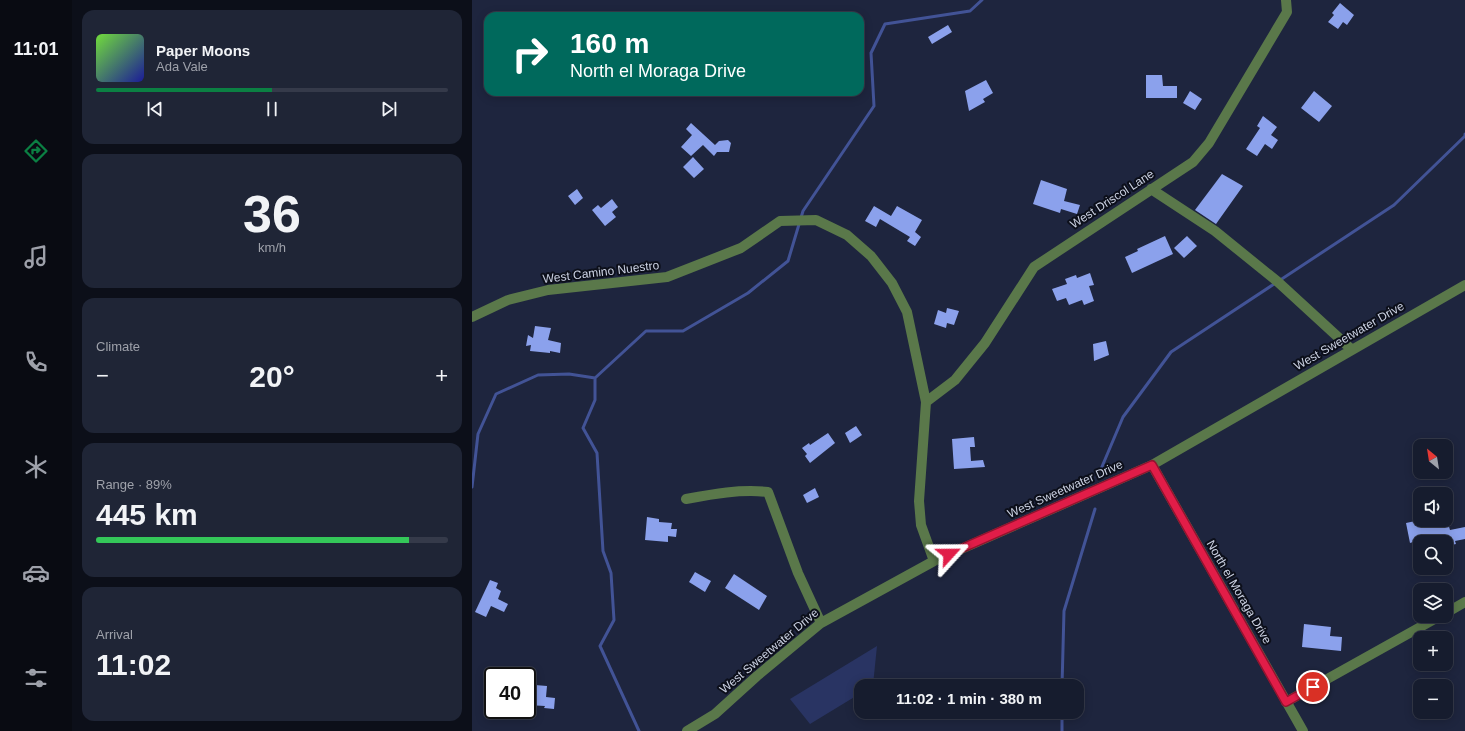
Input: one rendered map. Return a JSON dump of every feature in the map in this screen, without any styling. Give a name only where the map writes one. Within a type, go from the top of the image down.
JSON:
[{"type":"street","name":"West Driscol Lane","points":[[926,402],[955,380],[975,355],[1034,267],[1193,162],[1209,143],[1287,12],[1286,0]]},
{"type":"street","points":[[1151,189],[1220,236],[1278,282],[1351,349]]},
{"type":"street","name":"West Camino Nuestro","points":[[472,317],[508,300],[548,290],[667,277],[741,248],[780,221],[816,220],[847,235],[871,256],[892,283],[907,312],[926,402],[919,501],[921,525],[934,561]]},
{"type":"street","name":"West Sweetwater Drive","points":[[687,731],[715,714],[757,676],[821,623],[934,561],[1152,465],[1351,349],[1465,285]]},
{"type":"street","name":"North el Moraga Drive","points":[[1152,465],[1303,731]]},
{"type":"street","points":[[686,499],[723,492],[752,490],[768,492],[798,573],[821,623]]},
{"type":"street","points":[[1453,609],[1465,602]]},
{"type":"street","points":[[1286,702],[1427,623]]},
{"type":"shaded area","points":[[877,646],[874,679],[854,679],[854,697],[810,724],[790,699]]},
{"type":"building","points":[[1340,3],[1354,15],[1347,25],[1343,22],[1338,29],[1328,22],[1334,15],[1332,13]]},
{"type":"building","points":[[948,25],[952,32],[932,44],[928,37]]},
{"type":"building","points":[[1146,75],[1162,75],[1163,86],[1177,86],[1177,98],[1146,98]]},
{"type":"building","points":[[986,80],[993,93],[983,99],[985,102],[969,111],[965,91]]},
{"type":"building","points":[[1190,91],[1202,99],[1195,110],[1183,103]]},
{"type":"building","points":[[1314,91],[1332,106],[1319,122],[1301,108]]},
{"type":"building","points":[[1263,116],[1277,127],[1271,135],[1278,140],[1272,149],[1265,144],[1257,156],[1246,149],[1260,128],[1257,126]]},
{"type":"building","points":[[691,123],[715,145],[719,141],[728,140],[731,143],[729,152],[717,152],[714,156],[703,145],[691,156],[681,147],[692,135],[686,129]]},
{"type":"building","points":[[693,157],[704,169],[694,178],[683,167]]},
{"type":"building","points":[[1222,174],[1243,186],[1216,224],[1195,210]]},
{"type":"building","points":[[1041,180],[1067,189],[1064,201],[1080,205],[1077,214],[1061,209],[1060,213],[1033,204]]},
{"type":"building","points":[[577,189],[583,198],[575,205],[568,196]]},
{"type":"building","points":[[612,199],[618,207],[612,212],[616,217],[605,226],[592,210],[598,205],[601,208]]},
{"type":"building","points":[[874,206],[891,216],[897,206],[922,220],[915,232],[921,237],[915,246],[907,241],[910,237],[880,219],[876,227],[865,221]]},
{"type":"building","points":[[1165,236],[1173,254],[1132,273],[1125,257],[1138,251],[1137,249]]},
{"type":"building","points":[[1187,236],[1197,246],[1184,258],[1174,248]]},
{"type":"building","points":[[1090,273],[1094,285],[1089,286],[1094,301],[1084,305],[1082,300],[1069,305],[1066,298],[1057,301],[1052,289],[1067,284],[1065,279],[1076,275],[1077,278]]},
{"type":"building","points":[[947,308],[959,311],[954,325],[947,323],[946,328],[934,324],[938,310],[946,313]]},
{"type":"building","points":[[535,326],[551,328],[548,340],[561,343],[560,353],[550,351],[550,353],[530,351],[531,345],[526,346],[528,335],[533,338]]},
{"type":"building","points":[[1106,341],[1109,355],[1094,361],[1093,344]]},
{"type":"building","points":[[856,426],[862,435],[850,443],[845,433]]},
{"type":"building","points":[[828,433],[835,443],[810,463],[805,456],[807,454],[802,448],[809,443],[810,445]]},
{"type":"building","points":[[974,437],[975,447],[970,447],[971,461],[983,460],[985,467],[954,469],[952,439]]},
{"type":"building","points":[[815,488],[819,497],[807,503],[803,495]]},
{"type":"building","points":[[647,517],[659,519],[659,522],[672,523],[671,529],[677,529],[676,537],[668,536],[668,542],[645,540]]},
{"type":"building","points":[[1413,522],[1413,527],[1449,527],[1450,530],[1465,527],[1465,539],[1455,541],[1456,544],[1453,545],[1453,535],[1413,535],[1413,542],[1410,543],[1406,523]]},
{"type":"building","points":[[695,572],[711,581],[705,592],[689,582]]},
{"type":"building","points":[[734,574],[767,596],[759,610],[725,588]]},
{"type":"building","points":[[490,580],[498,583],[496,588],[501,591],[498,599],[508,604],[504,612],[491,606],[486,617],[475,612]]},
{"type":"building","points":[[1304,624],[1331,627],[1330,636],[1342,637],[1341,651],[1302,647]]},
{"type":"building","points":[[536,685],[547,686],[546,697],[555,698],[554,709],[544,708],[545,706],[536,706]]},
{"type":"waterway","points":[[639,731],[600,646],[614,620],[611,573],[603,551],[597,453],[583,428],[595,400],[595,378],[646,331],[683,331],[748,293],[788,261],[803,211],[874,106],[871,53],[885,24],[970,11],[982,0]]},
{"type":"waterway","points":[[1101,469],[1123,417],[1171,352],[1394,205],[1465,136],[1465,134]]},
{"type":"waterway","points":[[472,487],[478,434],[496,394],[538,375],[569,374],[595,378]]},
{"type":"waterway","points":[[1062,679],[1064,611],[1095,509]]},
{"type":"waterway","points":[[1062,719],[1062,731]]},
{"type":"route","points":[[949,554],[1152,465],[1286,702],[1313,687]]}]
